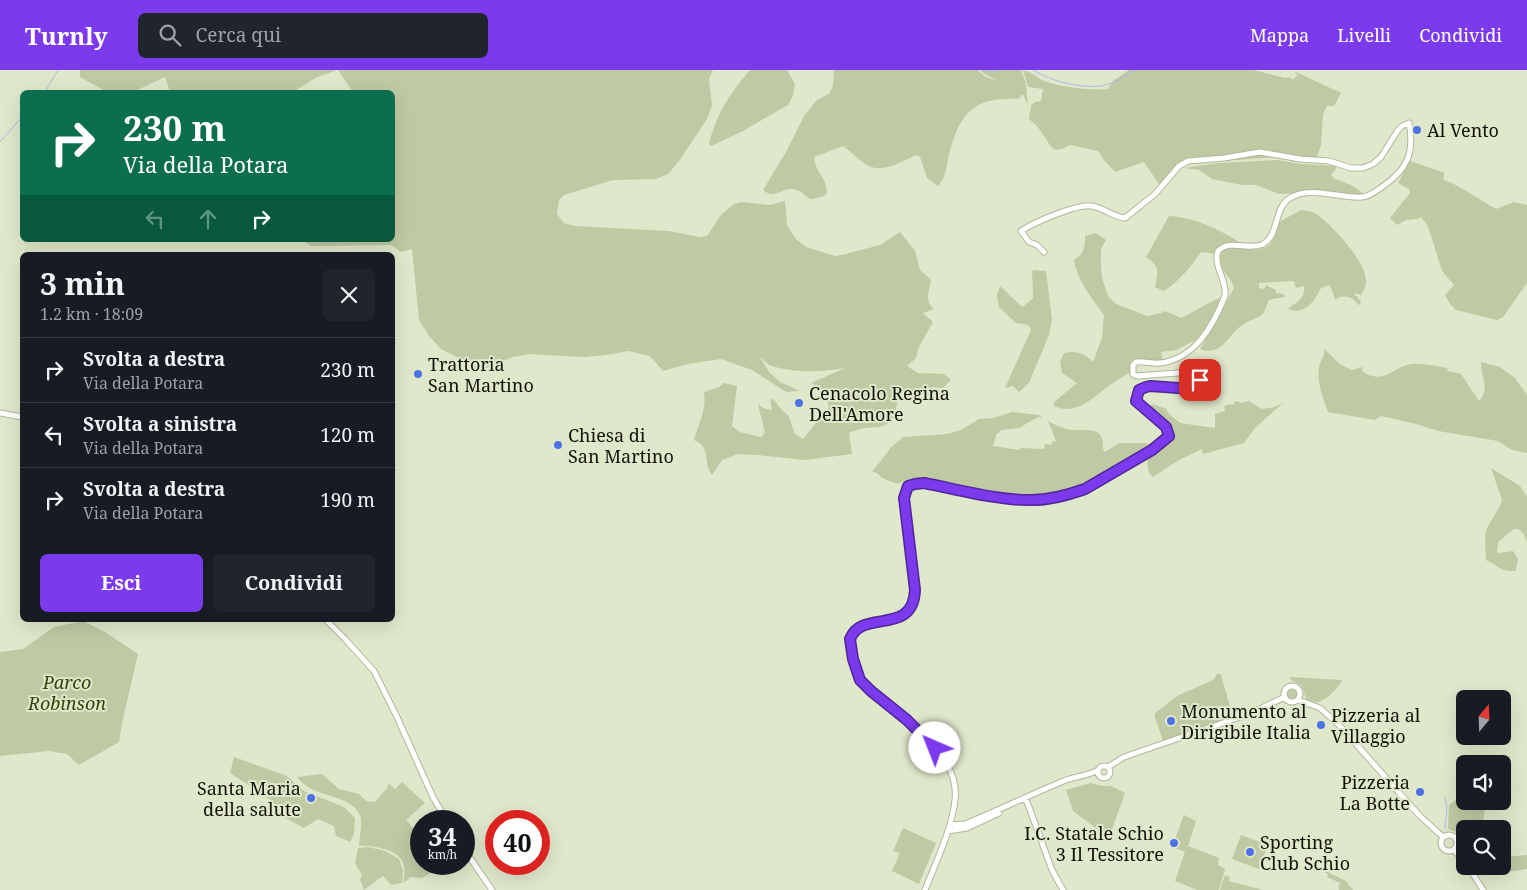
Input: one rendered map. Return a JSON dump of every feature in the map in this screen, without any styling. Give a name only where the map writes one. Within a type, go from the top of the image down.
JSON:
[{"type":"street","points":[[925,890],[952,826],[956,793],[950,770],[944,757],[920,732],[860,680],[853,659],[850,639],[856,629],[869,624],[898,618],[909,612],[912,605],[915,590],[904,498],[908,486],[920,483],[1013,499],[1047,499],[1085,489],[1166,440],[1169,436],[1166,427],[1136,401],[1139,390],[1150,386],[1192,389],[1199,386],[1200,378],[1192,372],[1136,376],[1132,374],[1133,365],[1136,362],[1161,363],[1180,357],[1193,349],[1199,342],[1225,296],[1225,281],[1216,256],[1218,251],[1227,245],[1252,247],[1267,242],[1273,232],[1280,210],[1288,198],[1310,193],[1362,197],[1372,194],[1400,173],[1406,164],[1410,153],[1412,132],[1409,123],[1398,130],[1381,157],[1373,164],[1363,168],[1351,168],[1329,161],[1300,159],[1260,152],[1198,160],[1182,164],[1155,194],[1125,218],[1114,216],[1088,205],[1040,221],[1021,231],[1027,240],[1040,247],[1044,252]]},
{"type":"street","points":[[0,413],[20,418]]},
{"type":"street","points":[[328,622],[374,671],[441,810]]},
{"type":"street","points":[[1285,697],[1286,689],[1290,686],[1295,686],[1300,692],[1298,700]]},
{"type":"street","points":[[1285,697],[1291,702],[1298,700],[1320,708],[1333,719],[1420,816],[1443,837]]},
{"type":"street","points":[[1099,768],[1098,774],[1108,771],[1124,757],[1249,714],[1285,697]]},
{"type":"street","points":[[1086,774],[1095,773],[1102,766],[1108,771]]},
{"type":"street","points":[[952,826],[965,824],[1086,774],[1108,771]]},
{"type":"street","points":[[1026,800],[1052,870],[1063,890]]},
{"type":"street","points":[[1443,837],[1451,834],[1456,837],[1458,843],[1454,850]]},
{"type":"street","points":[[1443,837],[1441,842],[1443,849],[1448,851],[1454,850]]},
{"type":"street","points":[[475,865],[492,890]]},
{"type":"street","points":[[1474,875],[1483,890]]},
{"type":"green space","points":[[80,70],[337,70],[315,78],[296,90],[169,90],[165,77],[137,90],[103,90],[80,77]]},
{"type":"green space","points":[[338,70],[713,70],[709,79],[712,106],[707,119],[668,174],[656,179],[613,180],[564,195],[559,200],[557,214],[564,223],[575,226],[669,231],[700,237],[707,236],[721,215],[734,204],[741,202],[770,205],[785,201],[787,225],[795,238],[806,247],[835,256],[880,245],[900,232],[915,251],[920,270],[931,280],[928,299],[934,309],[923,313],[933,322],[919,347],[916,358],[907,366],[918,373],[944,374],[951,380],[943,388],[919,389],[902,396],[897,403],[892,419],[887,424],[879,427],[862,428],[849,433],[852,454],[805,460],[738,454],[722,460],[712,475],[703,446],[694,440],[703,411],[704,392],[719,387],[724,383],[737,386],[732,426],[740,432],[761,437],[765,433],[758,404],[763,408],[772,410],[770,398],[788,415],[795,434],[803,439],[829,407],[824,390],[811,383],[845,368],[818,371],[789,370],[770,365],[760,357],[769,372],[780,382],[800,391],[786,392],[752,370],[721,359],[688,364],[663,371],[650,356],[629,351],[584,357],[529,354],[513,357],[484,369],[475,369],[468,366],[465,361],[441,349],[430,337],[419,320],[412,249],[401,252],[391,245],[311,246],[305,242],[395,242],[395,90],[352,90]]},
{"type":"green space","points":[[750,70],[787,70],[795,84],[793,96],[788,105],[743,131],[711,146],[709,144],[712,133],[720,113],[730,96]]},
{"type":"green space","points":[[834,70],[978,70],[984,76],[1013,83],[1019,87],[1023,94],[1018,99],[990,101],[971,110],[958,128],[949,154],[945,175],[938,186],[927,178],[920,157],[916,155],[887,167],[875,168],[862,162],[843,146],[814,157],[816,167],[826,185],[826,195],[813,199],[793,189],[774,194],[767,193],[763,190],[786,152],[804,116],[816,101],[830,93],[833,85]]},
{"type":"green space","points":[[980,70],[1021,70],[1026,84],[1028,107],[1024,96],[1014,84],[995,79]]},
{"type":"green space","points":[[1023,70],[1044,81],[1059,85],[1100,89],[1108,89],[1113,81],[1129,70],[1254,70],[1285,78],[1290,77],[1292,80],[1298,75],[1294,71],[1341,93],[1334,106],[1327,106],[1323,114],[1321,145],[1315,162],[1277,157],[1218,161],[1210,159],[1180,166],[1161,187],[1144,162],[1115,172],[1098,151],[1070,145],[1059,150],[1052,148],[1037,126],[1029,119],[1031,105],[1041,101],[1043,89],[1028,87]]},
{"type":"green space","points":[[1277,160],[1336,166],[1331,175],[1333,178],[1351,185],[1363,193],[1362,195],[1309,190],[1301,193],[1279,194],[1256,185],[1242,185],[1212,179],[1199,170],[1184,168],[1218,163]]},
{"type":"green space","points":[[1410,161],[1445,173],[1443,179],[1496,209],[1514,202],[1527,205],[1527,283],[1503,317],[1497,320],[1456,310],[1445,295],[1454,285],[1442,271],[1428,226],[1421,217],[1406,220],[1397,225],[1390,218],[1410,193],[1409,189],[1398,183]]},
{"type":"green space","points":[[1301,210],[1318,215],[1341,237],[1356,256],[1362,266],[1366,285],[1361,295],[1355,293],[1355,296],[1358,296],[1357,299],[1361,300],[1360,304],[1358,305],[1348,297],[1341,297],[1335,300],[1329,285],[1321,288],[1316,298],[1304,309],[1294,311],[1288,309],[1302,297],[1304,286],[1296,288],[1294,281],[1259,283],[1259,288],[1264,289],[1266,285],[1276,290],[1276,293],[1284,294],[1285,297],[1268,301],[1262,315],[1238,328],[1220,347],[1208,351],[1200,349],[1234,288],[1221,266],[1219,256],[1223,251],[1230,248],[1253,250],[1265,248],[1273,239],[1279,222]]},
{"type":"green space","points":[[1169,216],[1207,225],[1242,244],[1230,245],[1216,254],[1201,252],[1175,283],[1164,291],[1155,287],[1157,270],[1154,264],[1146,257]]},
{"type":"green space","points":[[1096,233],[1106,240],[1101,249],[1102,278],[1108,296],[1116,304],[1147,316],[1165,311],[1181,318],[1225,296],[1197,348],[1194,341],[1176,350],[1161,352],[1163,362],[1132,364],[1131,372],[1091,400],[1070,409],[1062,408],[1054,406],[1054,402],[1077,383],[1062,373],[1060,362],[1064,353],[1080,353],[1087,356],[1093,362],[1102,338],[1104,315],[1078,275],[1074,260],[1083,250],[1085,236]]},
{"type":"green space","points":[[1032,271],[1046,271],[1052,320],[1049,335],[1029,383],[1019,392],[1013,386],[1005,388],[1031,330],[1028,325],[1016,323],[999,307],[997,296],[1000,286],[1023,307],[1033,298]]},
{"type":"green space","points":[[1324,349],[1341,365],[1352,370],[1363,367],[1362,371],[1377,377],[1411,364],[1447,368],[1448,371],[1461,374],[1479,401],[1485,387],[1481,362],[1500,367],[1515,378],[1527,395],[1527,453],[1512,450],[1498,441],[1438,431],[1381,416],[1375,420],[1328,412],[1318,375]]},
{"type":"green space","points":[[1235,401],[1242,403],[1249,401],[1262,409],[1275,407],[1284,402],[1255,428],[1244,443],[1203,454],[1202,449],[1179,460],[1153,477],[1151,475],[1147,459],[1170,440],[1171,435],[1168,427],[1148,411],[1152,404],[1167,409],[1167,412],[1180,423],[1215,428],[1215,414],[1225,411],[1224,406],[1234,405]]},
{"type":"green space","points":[[1012,412],[1040,415],[1042,417],[1038,417],[1019,428],[1001,430],[997,433],[993,446],[1019,450],[1021,448],[1044,449],[1045,444],[1051,445],[1053,441],[1056,441],[1048,421],[1066,429],[1092,430],[1097,432],[1103,441],[1105,452],[1119,443],[1154,445],[1100,480],[1058,497],[1019,498],[925,481],[911,483],[903,481],[898,484],[872,472],[890,448],[903,437],[947,434],[961,430],[979,419],[993,418]]},
{"type":"green space","points":[[1491,468],[1520,486],[1527,497],[1527,542],[1523,533],[1518,529],[1514,529],[1498,542],[1497,552],[1513,551],[1518,559],[1516,570],[1514,571],[1501,569],[1486,560],[1485,535],[1502,500]]},
{"type":"green space","name":"Parco Robinson","points":[[85,622],[105,632],[138,654],[119,742],[79,765],[67,754],[49,751],[0,756],[0,652],[23,649],[54,627]]},
{"type":"green space","points":[[1218,673],[1221,675],[1233,717],[1163,741],[1154,714],[1177,696],[1213,680]]},
{"type":"green space","points":[[1290,677],[1342,680],[1329,696],[1316,702],[1306,699],[1302,686],[1291,680]]},
{"type":"green space","points":[[1292,688],[1298,694],[1292,700],[1286,694]]},
{"type":"green space","points":[[234,757],[287,776],[304,791],[344,807],[355,818],[354,834],[350,842],[336,836],[334,826],[318,819],[304,828],[284,817],[271,800],[230,773]]},
{"type":"green space","points":[[322,774],[339,789],[359,794],[366,801],[375,802],[389,783],[395,789],[402,782],[425,803],[417,810],[410,810],[410,816],[406,820],[410,824],[410,875],[427,875],[421,878],[411,877],[403,883],[404,865],[401,859],[382,848],[359,846],[360,815],[352,805],[310,788],[297,777]]},
{"type":"green space","points":[[1091,783],[1111,786],[1125,793],[1109,838],[1073,811],[1066,790]]},
{"type":"green space","points":[[1456,801],[1456,810],[1485,810],[1483,820],[1456,820],[1456,832],[1448,829],[1449,805]]},
{"type":"green space","points":[[1184,815],[1196,821],[1188,846],[1219,858],[1218,865],[1225,869],[1219,890],[1197,890],[1175,881],[1185,852],[1172,847]]},
{"type":"green space","points":[[903,828],[936,843],[919,884],[892,871],[900,853],[893,851]]},
{"type":"green space","name":"Sporting Club Schio","points":[[1241,835],[1268,845],[1259,869],[1232,859]]},
{"type":"green space","points":[[368,847],[385,851],[399,859],[403,871],[402,883],[391,885],[383,876],[364,890],[360,880],[362,875],[355,863],[358,848]]},
{"type":"green space","points":[[1527,855],[1527,869],[1511,871],[1511,856]]},
{"type":"green space","points":[[1312,864],[1346,881],[1353,890],[1338,889],[1340,883],[1327,877],[1328,874],[1316,868],[1310,868]]},
{"type":"green space","points":[[1225,875],[1230,877],[1229,881],[1263,890],[1220,890]]},
{"type":"waterway","points":[[46,90],[58,70]]},
{"type":"waterway","points":[[983,72],[999,70]]},
{"type":"waterway","points":[[1033,70],[1049,78],[1083,86],[1110,84],[1136,70]]},
{"type":"waterway","points":[[0,142],[20,119]]},
{"type":"waterway","points":[[1445,798],[1447,807],[1445,829]]},
{"type":"place","name":"Al Vento","points":[[1417,130]]},
{"type":"place","name":"Trattoria San Martino","points":[[418,374]]},
{"type":"place","name":"Cenacolo Regina Dell'Amore","points":[[799,403]]},
{"type":"place","name":"Chiesa di San Martino","points":[[558,445]]},
{"type":"place","name":"Monumento al Dirigibile Italia","points":[[1171,721]]},
{"type":"place","name":"Pizzeria al Villaggio","points":[[1321,725]]},
{"type":"place","name":"Pizzeria La Botte","points":[[1420,792]]},
{"type":"place","name":"Santa Maria della salute","points":[[311,798]]},
{"type":"place","name":"I.C. Statale Schio 3 Il Tessitore","points":[[1174,843]]},
{"type":"place","name":"Sporting Club Schio","points":[[1250,852]]},
{"type":"route","points":[[935,748],[907,720],[860,680],[853,659],[850,639],[856,629],[869,624],[898,618],[909,612],[912,605],[915,590],[904,498],[908,486],[924,483],[1024,500],[1047,499],[1085,489],[1152,450],[1169,436],[1166,427],[1136,401],[1139,390],[1150,386],[1192,389],[1199,386],[1200,380]]}]
